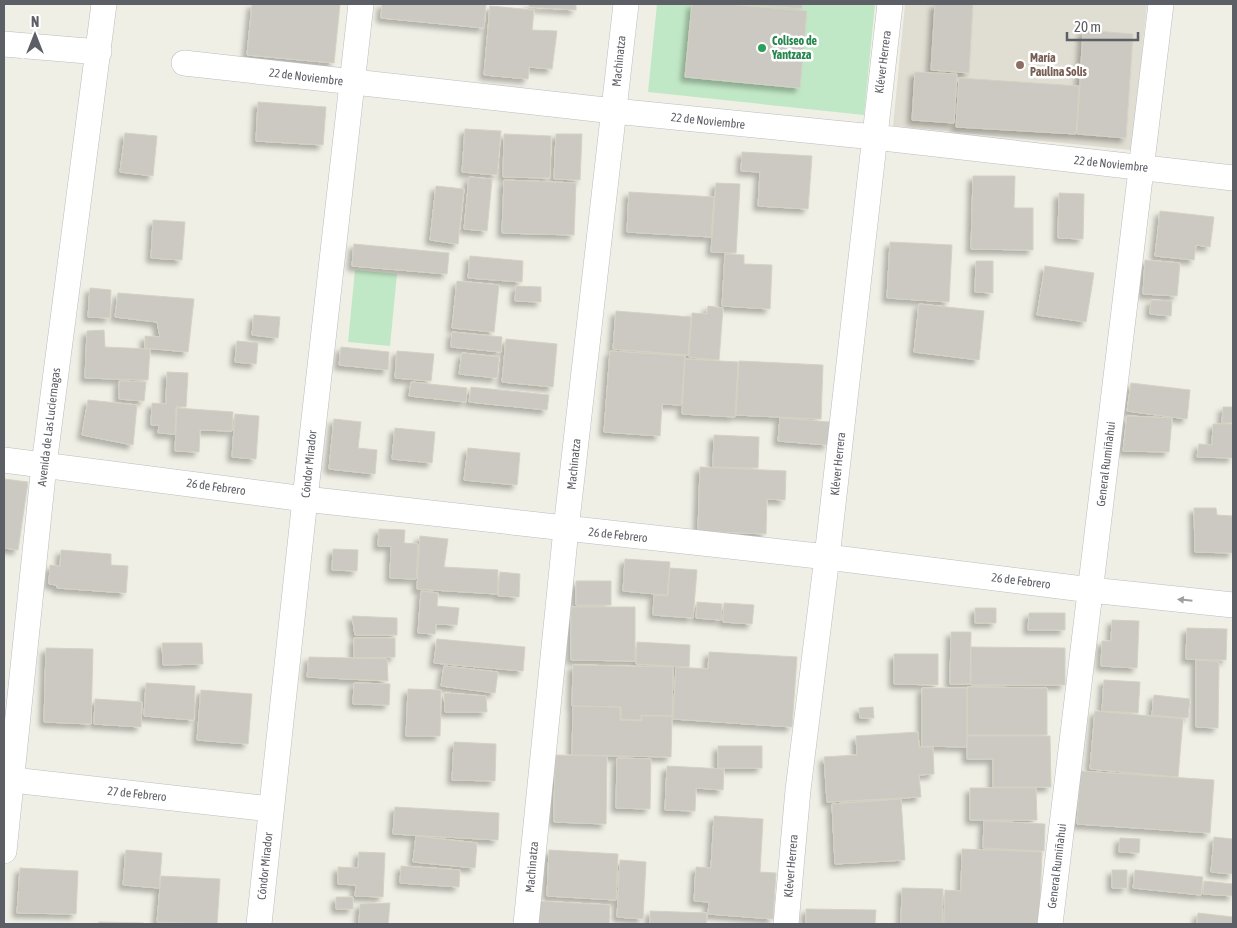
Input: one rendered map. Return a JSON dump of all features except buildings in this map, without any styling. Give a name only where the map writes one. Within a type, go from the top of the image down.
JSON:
[{"type":"street","name":"Avenida de Las Luciernagas","points":[[4,851],[8,779],[44,465],[104,4]]},
{"type":"street","name":"Cóndor Mirador","points":[[259,924],[361,4]]},
{"type":"street","name":"Machinatza","points":[[526,924],[566,529],[626,4]]},
{"type":"street","name":"Kléver Herrera","points":[[786,924],[798,790],[827,557],[890,4]]},
{"type":"street","name":"General Rumiñahui","points":[[1050,924],[1161,4]]},
{"type":"street","points":[[4,44],[98,52]]},
{"type":"street","name":"22 de Noviembre","points":[[184,63],[614,111],[874,137],[1233,178]]},
{"type":"street","name":"26 de Febrero","points":[[4,460],[305,499],[827,557],[1091,590],[1233,605]]},
{"type":"street","name":"27 de Febrero","points":[[8,779],[271,809]]},
{"type":"shaded area","name":"María Paulina Solis","points":[[905,4],[1147,4],[1132,150],[893,126]]},
{"type":"green space","name":"Coliseo de Yantzaza","points":[[657,4],[875,4],[864,115],[648,92]]},
{"type":"green space","points":[[355,270],[397,274],[390,346],[348,342]]},
{"type":"place","name":"Coliseo de Yantzaza","points":[[762,48]]},
{"type":"place","name":"María Paulina Solis","points":[[1020,65]]}]
